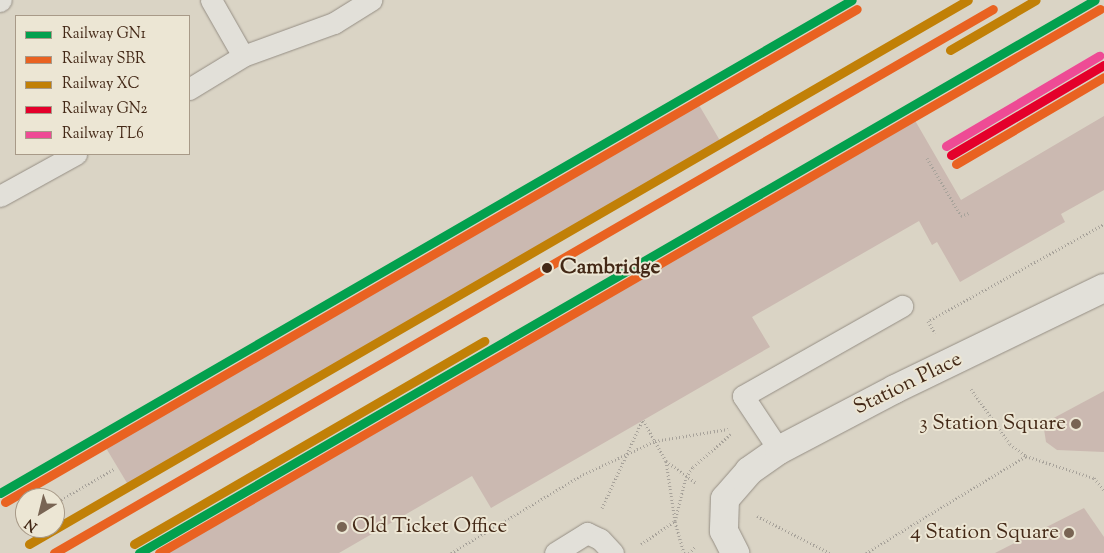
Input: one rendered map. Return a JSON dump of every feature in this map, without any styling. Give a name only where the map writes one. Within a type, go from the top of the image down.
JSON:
[{"type":"street","name":"Station Place","points":[[735,553],[724,531],[725,499],[749,471],[778,450],[1104,288]]},
{"type":"lane","points":[[211,0],[244,56]]},
{"type":"lane","points":[[190,88],[244,56],[334,22],[371,0]]},
{"type":"lane","points":[[0,196],[74,155]]},
{"type":"lane","points":[[778,450],[743,396],[902,306]]},
{"type":"lane","points":[[555,553],[587,533],[600,539],[613,553]]},
{"type":"path","points":[[927,158],[961,216],[968,212]]},
{"type":"path","points":[[928,321],[952,362],[1010,444],[1026,456],[1094,478],[1104,490]]},
{"type":"path","points":[[587,533],[629,453],[642,420],[666,461],[675,522],[684,553]]},
{"type":"path","points":[[451,553],[580,476],[655,441],[732,428]]},
{"type":"path","points":[[866,553],[1026,456]]},
{"type":"path","points":[[65,497],[114,469]]},
{"type":"path","points":[[636,548],[675,522],[686,477]]},
{"type":"building","points":[[696,100],[722,144],[130,488],[103,443]]},
{"type":"building","points":[[1104,116],[1104,190],[1061,214],[1065,222],[960,282],[937,242],[932,245],[919,221],[752,317],[770,347],[491,508],[472,476],[339,553],[158,553],[913,117],[961,200]]},
{"type":"building","name":"3 Station Square","points":[[1104,391],[1104,452],[1057,450],[1046,442],[1044,429],[1050,420]]},
{"type":"building","name":"4 Station Square","points":[[1084,508],[1104,537],[1104,553],[995,553]]},
{"type":"rail line","name":"GN1","points":[[0,493],[852,0]]},
{"type":"rail line","name":"XC","points":[[29,544],[968,0]]},
{"type":"rail line","name":"XC","points":[[950,50],[1036,0]]},
{"type":"rail line","name":"GN1","points":[[139,553],[1095,0]]},
{"type":"rail line","name":"SBR","points":[[5,502],[857,9]]},
{"type":"rail line","name":"SBR","points":[[54,553],[993,9]]},
{"type":"rail line","name":"SBR","points":[[159,553],[1100,9]]},
{"type":"rail line","name":"TL6","points":[[946,146],[1099,56]]},
{"type":"rail line","name":"GN2","points":[[951,155],[1104,65]]},
{"type":"rail line","name":"SBR","points":[[956,164],[1104,77]]},
{"type":"rail line","name":"XC","points":[[134,544],[484,341]]},
{"type":"place","name":"Cambridge","points":[[547,268]]},
{"type":"place","name":"3 Station Square","points":[[1076,424]]},
{"type":"place","name":"Old Ticket Office","points":[[342,527]]},
{"type":"place","name":"4 Station Square","points":[[1069,533]]}]
